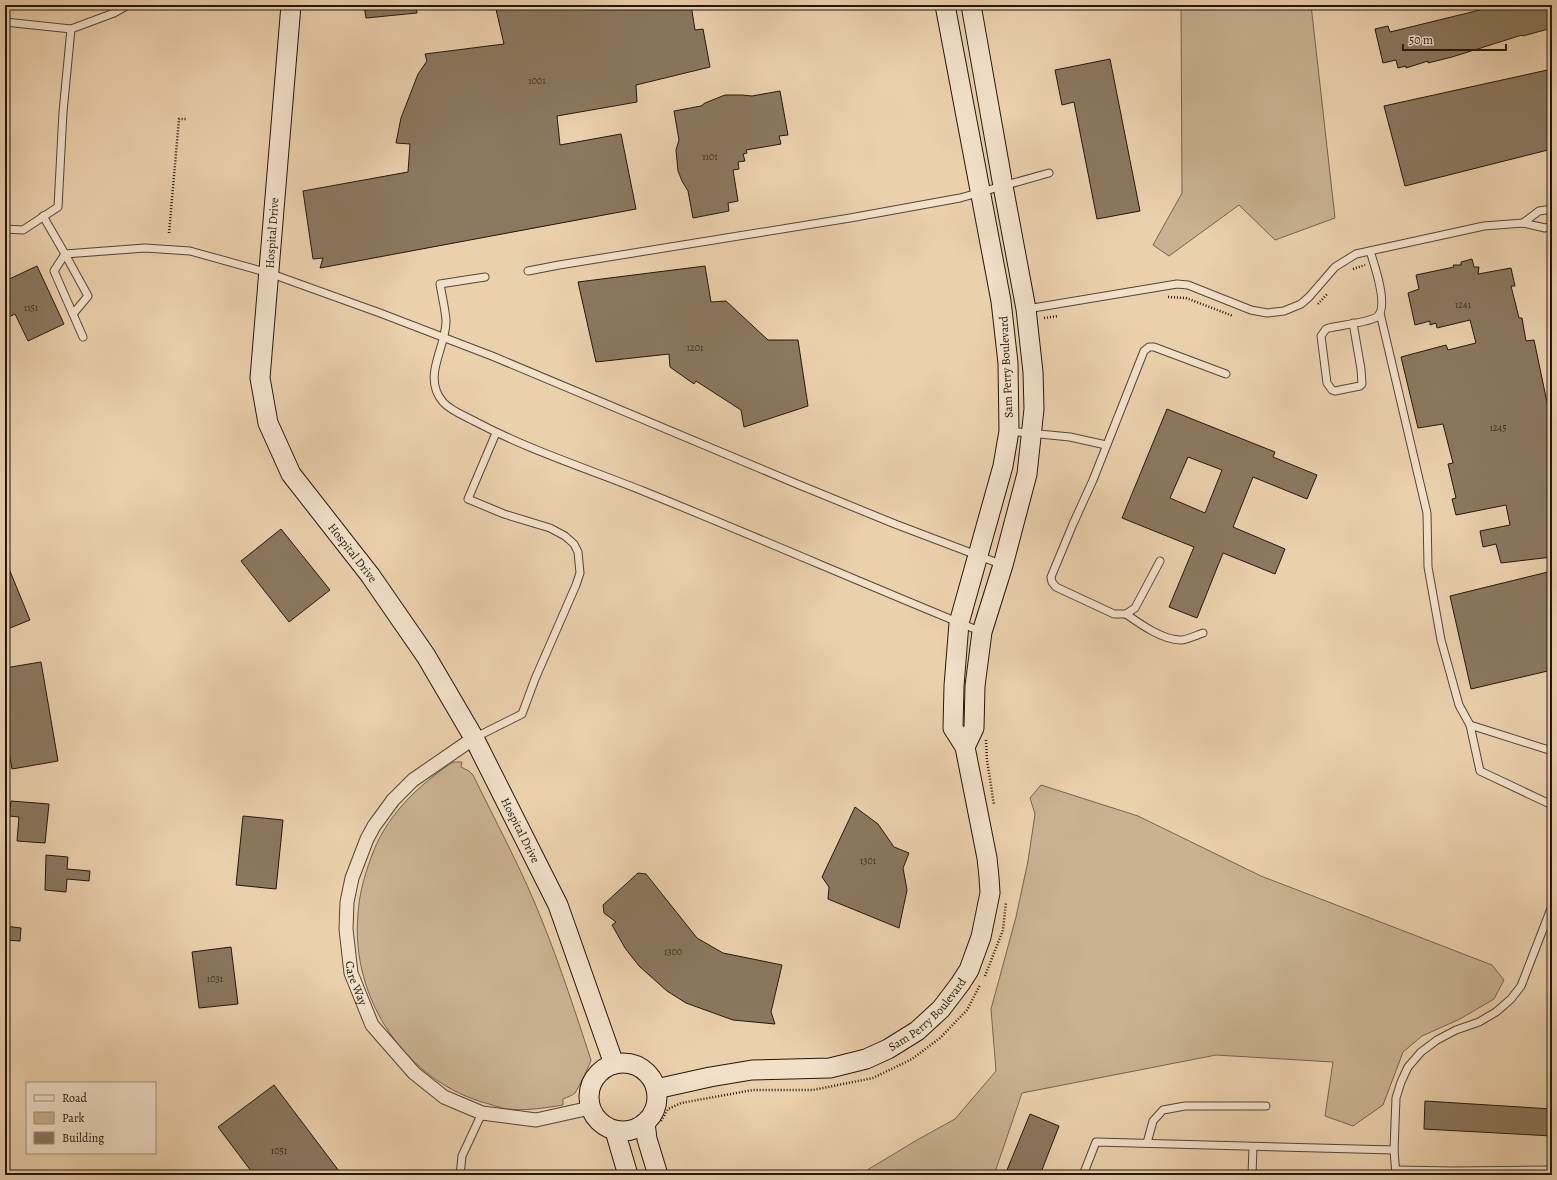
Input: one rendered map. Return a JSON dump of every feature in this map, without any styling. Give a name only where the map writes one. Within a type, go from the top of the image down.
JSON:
[{"type":"street","name":"Hospital Drive","points":[[291,5],[260,382],[268,423],[291,474],[370,575],[426,656],[474,738],[558,905],[614,1064]]},
{"type":"street","name":"Sam Perry Boulevard","points":[[656,1089],[710,1077],[752,1070],[822,1069],[866,1060],[895,1045],[917,1031],[941,1009],[960,984],[971,965],[981,937],[990,893],[987,858],[965,747],[952,728],[959,623],[1003,466],[1009,431],[1008,364],[1002,301],[945,5]]},
{"type":"street","name":"Sam Perry Boulevard","points":[[965,747],[974,728],[975,686],[982,632],[1003,565],[1027,474],[1034,409],[1033,372],[1026,309],[971,5]]},
{"type":"street","name":"Care Way","points":[[474,738],[413,780],[382,813],[367,839],[352,878],[347,902],[346,929],[351,973],[372,1025],[414,1073],[444,1097],[482,1113],[536,1120],[590,1108]]},
{"type":"street","points":[[652,1124],[630,1131],[615,1131],[601,1125],[594,1117],[590,1108],[588,1097],[590,1086],[596,1076],[604,1068],[614,1064],[625,1063],[636,1065],[645,1070],[652,1079],[656,1089],[657,1100],[655,1110],[649,1120],[652,1124],[647,1139],[658,1175]]},
{"type":"street","points":[[615,1131],[628,1175]]},
{"type":"lane","points":[[5,22],[71,29],[114,13],[128,5]]},
{"type":"lane","points":[[5,229],[23,230],[58,206],[71,29]]},
{"type":"lane","points":[[528,271],[567,263],[850,218],[960,198],[1049,173]]},
{"type":"lane","points":[[1523,223],[1539,211],[1552,208]]},
{"type":"lane","points":[[43,216],[88,296],[73,314]]},
{"type":"lane","points":[[1026,309],[1177,284],[1188,285],[1251,310],[1267,313],[1284,311],[1300,304],[1309,297],[1335,267],[1356,254],[1484,226],[1523,223],[1545,228],[1552,226]]},
{"type":"lane","points":[[65,254],[145,248],[190,251],[269,273],[380,313],[492,356],[888,521],[1003,565]]},
{"type":"lane","points":[[1370,250],[1380,286],[1382,304],[1380,313],[1427,513],[1428,567],[1442,640],[1459,705],[1470,725],[1480,771],[1552,805]]},
{"type":"lane","points":[[65,254],[54,271],[83,337]]},
{"type":"lane","points":[[485,277],[440,284],[446,320],[436,363],[434,380],[437,392],[442,401],[451,409],[496,433],[644,492],[982,632]]},
{"type":"lane","points":[[1353,323],[1361,369],[1362,384],[1360,386],[1335,391],[1332,390],[1327,383],[1321,336],[1326,329],[1353,323],[1374,319],[1380,313]]},
{"type":"lane","points":[[1160,561],[1135,608],[1126,614],[1114,614],[1056,587],[1052,582],[1051,577],[1144,351],[1150,347],[1154,347],[1226,374]]},
{"type":"lane","points":[[1009,431],[1031,432],[1106,445]]},
{"type":"lane","points":[[474,738],[522,714],[535,679],[580,574],[578,552],[574,544],[565,536],[550,528],[504,514],[468,499],[496,433]]},
{"type":"lane","points":[[1126,614],[1143,626],[1164,636],[1182,640],[1203,633]]},
{"type":"lane","points":[[1470,725],[1552,751]]},
{"type":"lane","points":[[1552,906],[1521,986],[1511,999],[1496,1012],[1479,1022],[1456,1030],[1436,1040],[1421,1052],[1408,1067],[1396,1098],[1394,1150],[1396,1172],[1552,1170]]},
{"type":"lane","points":[[1147,1143],[1153,1120],[1164,1110],[1185,1106],[1266,1106]]},
{"type":"lane","points":[[460,1175],[462,1156],[482,1113]]},
{"type":"lane","points":[[1083,1175],[1096,1142],[1394,1150]]},
{"type":"lane","points":[[1252,1175],[1253,1147]]},
{"type":"path","points":[[169,233],[179,119],[186,119]]},
{"type":"path","points":[[986,733],[987,760],[996,812]]},
{"type":"path","points":[[984,978],[1003,930],[1006,901]]},
{"type":"path","points":[[652,1124],[668,1109],[681,1103],[753,1090],[813,1090],[851,1084],[873,1078],[912,1059],[940,1038],[966,1010],[980,984]]},
{"type":"green space","points":[[1181,5],[1311,5],[1335,218],[1275,240],[1239,205],[1169,256],[1153,245],[1182,193]]},
{"type":"green space","points":[[453,762],[462,762],[461,767],[473,775],[510,848],[527,885],[556,957],[591,1060],[575,1093],[563,1099],[563,1105],[514,1110],[505,1109],[460,1093],[433,1077],[409,1057],[390,1033],[374,1006],[364,977],[358,946],[358,914],[363,882],[374,850],[380,836],[407,800],[429,780]]},
{"type":"green space","points":[[1041,785],[1138,816],[1261,876],[1492,965],[1504,980],[1494,999],[1460,1019],[1422,1036],[1403,1052],[1383,1105],[1353,1126],[1325,1116],[1333,1062],[1216,1055],[1022,1093],[994,1175],[859,1175],[955,1119],[996,1071],[991,1009],[1016,917],[1028,861],[1035,814],[1030,798]]},
{"type":"building","points":[[364,5],[416,5],[417,13],[366,18]]},
{"type":"building","points":[[495,5],[691,5],[695,30],[703,29],[710,67],[636,85],[637,102],[557,116],[560,145],[621,134],[636,209],[320,268],[323,258],[313,259],[303,191],[408,172],[410,144],[396,143],[401,118],[418,74],[427,61],[425,54],[504,44]]},
{"type":"building","points":[[1498,5],[1552,5],[1552,28],[1523,36],[1522,35],[1452,57],[1428,63],[1428,61],[1406,68],[1406,66],[1398,68],[1396,60],[1383,63],[1375,29],[1388,26],[1390,32],[1484,9],[1484,7]]},
{"type":"building","points":[[1110,59],[1140,211],[1097,219],[1074,102],[1062,105],[1055,70]]},
{"type":"building","points":[[1552,69],[1552,149],[1405,186],[1384,106]]},
{"type":"building","points":[[780,91],[788,135],[779,136],[781,144],[746,150],[747,153],[743,154],[745,161],[738,162],[739,169],[733,170],[738,201],[728,203],[729,211],[693,218],[688,191],[678,171],[676,150],[679,140],[674,111],[701,106],[725,95],[752,96]]},
{"type":"building","points":[[1472,259],[1474,267],[1479,267],[1478,274],[1511,268],[1515,286],[1511,286],[1519,318],[1522,318],[1526,341],[1534,340],[1552,426],[1552,557],[1501,563],[1496,544],[1483,547],[1480,531],[1510,525],[1506,505],[1456,515],[1452,499],[1456,498],[1448,464],[1453,463],[1443,424],[1418,428],[1401,357],[1446,345],[1448,350],[1476,343],[1470,320],[1437,328],[1436,323],[1430,325],[1430,321],[1415,325],[1408,293],[1419,289],[1416,275],[1454,267],[1453,265],[1461,265],[1461,262]]},
{"type":"building","points":[[37,266],[64,324],[28,341],[15,314],[5,319],[5,281]]},
{"type":"building","points":[[705,266],[711,302],[726,301],[768,340],[798,340],[808,406],[744,427],[741,410],[696,381],[694,384],[670,367],[669,354],[596,362],[578,282]]},
{"type":"building","points":[[1167,409],[1275,452],[1273,457],[1317,475],[1307,499],[1253,477],[1233,527],[1285,549],[1275,574],[1223,553],[1197,618],[1169,607],[1194,547],[1122,518]],"holes":[[[1188,457],[1222,470],[1205,513],[1170,498]]]},
{"type":"building","points":[[281,529],[330,590],[289,622],[241,561]]},
{"type":"building","points":[[5,559],[30,620],[5,630]]},
{"type":"building","points":[[1552,571],[1552,670],[1471,689],[1450,596]]},
{"type":"building","points":[[41,662],[58,761],[12,769],[5,729],[5,668]]},
{"type":"building","points":[[11,801],[49,804],[45,843],[17,841],[19,817],[9,816]]},
{"type":"building","points":[[855,807],[878,824],[894,847],[909,853],[903,868],[907,890],[899,928],[828,899],[829,887],[822,877]]},
{"type":"building","points":[[243,816],[283,820],[276,889],[236,885]]},
{"type":"building","points":[[46,855],[68,857],[67,869],[90,871],[89,881],[67,879],[66,892],[45,890]]},
{"type":"building","points":[[638,873],[646,874],[697,938],[723,953],[782,965],[771,1012],[775,1024],[733,1020],[686,1003],[667,991],[639,966],[625,948],[612,925],[616,922],[604,913],[603,905]]},
{"type":"building","points":[[5,926],[21,928],[20,941],[5,940]]},
{"type":"building","points":[[231,947],[238,1004],[199,1008],[192,952]]},
{"type":"building","points":[[274,1085],[342,1175],[254,1175],[218,1127]]},
{"type":"building","points":[[1425,1101],[1552,1109],[1552,1136],[1424,1129]]},
{"type":"building","points":[[1030,1114],[1059,1126],[1040,1175],[1005,1175]]}]
